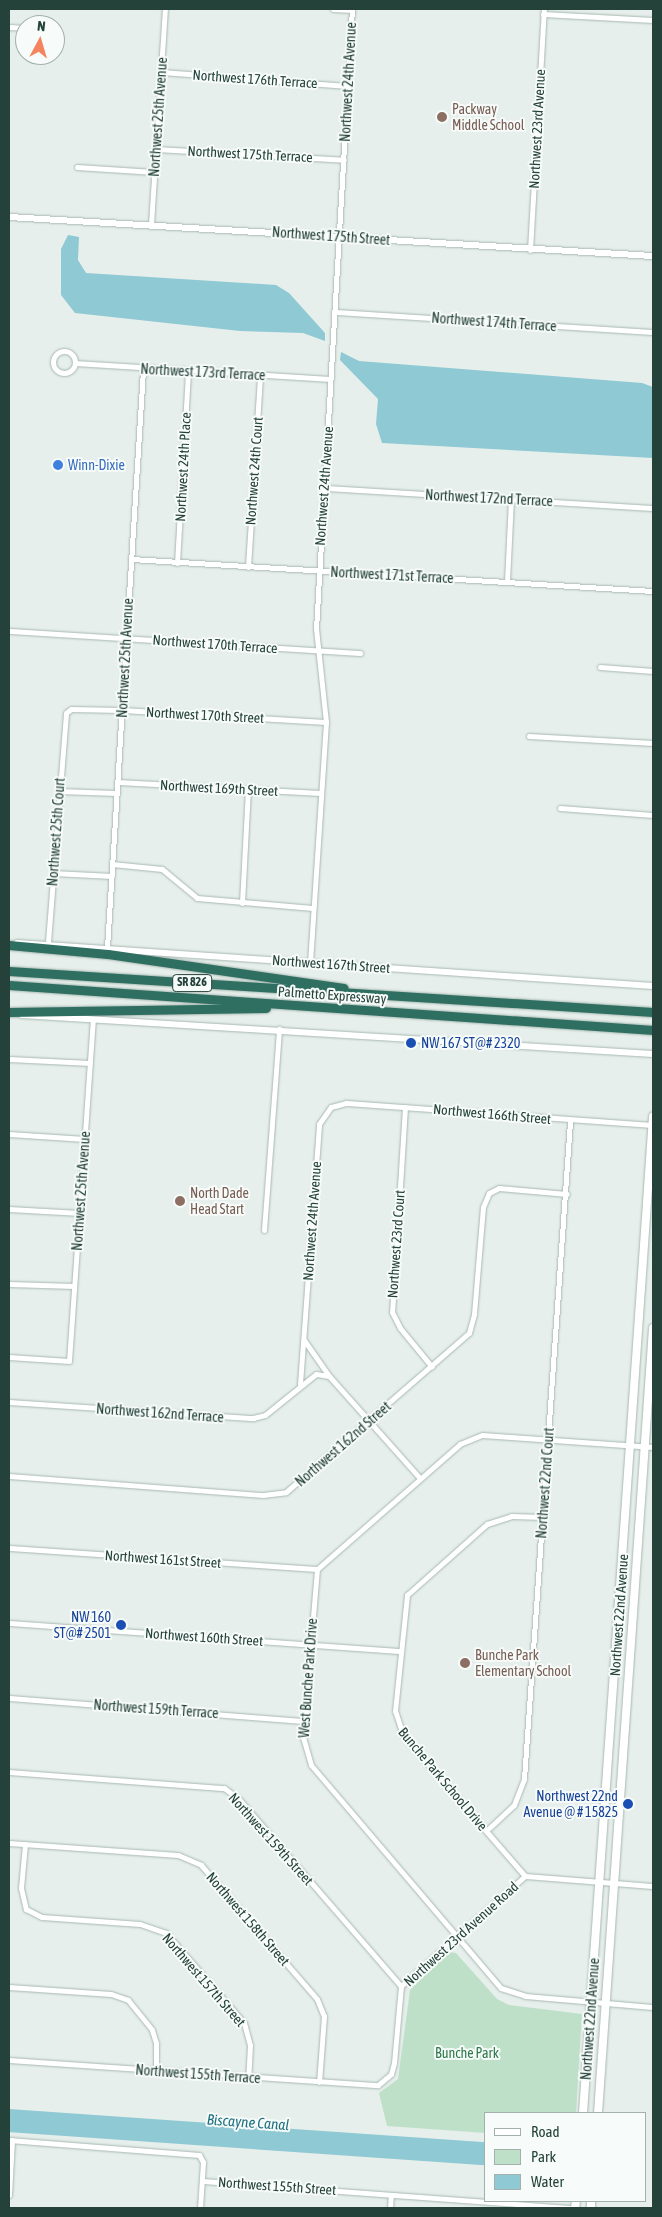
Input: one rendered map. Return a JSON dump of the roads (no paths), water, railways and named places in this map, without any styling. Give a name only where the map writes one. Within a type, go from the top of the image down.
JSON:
[{"type":"highway","points":[[9,944],[118,956],[376,995]]},
{"type":"highway","name":"Palmetto Expressway","points":[[9,970],[653,1012]]},
{"type":"highway","name":"Palmetto Expressway","points":[[9,985],[653,1030]]},
{"type":"highway","points":[[9,1013],[304,1007]]},
{"type":"main road","name":"Northwest 22nd Avenue","points":[[583,2112],[653,1116]]},
{"type":"main road","name":"Northwest 22nd Avenue","points":[[598,2112],[614,1882],[649,1447],[653,1328]]},
{"type":"street","name":"Northwest 25th Avenue","points":[[151,224],[165,9]]},
{"type":"street","points":[[333,9],[352,9]]},
{"type":"street","name":"Northwest 24th Avenue","points":[[310,962],[326,722],[320,651],[316,629],[352,9]]},
{"type":"street","points":[[543,11],[653,20]]},
{"type":"street","name":"Northwest 23rd Avenue","points":[[530,250],[543,11]]},
{"type":"street","name":"Northwest 176th Terrace","points":[[162,72],[348,86]]},
{"type":"street","name":"Northwest 175th Terrace","points":[[156,149],[344,160]]},
{"type":"street","points":[[77,167],[154,172]]},
{"type":"street","name":"Northwest 175th Street","points":[[9,217],[151,224],[530,250],[653,256]]},
{"type":"street","name":"Northwest 174th Terrace","points":[[335,312],[653,332]]},
{"type":"street","name":"Northwest 173rd Terrace","points":[[64,351],[73,356],[74,363],[69,371],[62,372],[54,367],[53,360],[64,351]]},
{"type":"street","name":"Northwest 173rd Terrace","points":[[74,363],[143,369],[331,379]]},
{"type":"street","name":"Northwest 25th Avenue","points":[[107,948],[143,369]]},
{"type":"street","name":"Northwest 24th Place","points":[[177,563],[188,371]]},
{"type":"street","name":"Northwest 24th Court","points":[[248,567],[260,375]]},
{"type":"street","name":"Northwest 172nd Terrace","points":[[325,488],[653,508]]},
{"type":"street","points":[[507,581],[511,499]]},
{"type":"street","name":"Northwest 171st Terrace","points":[[130,559],[653,591]]},
{"type":"street","name":"Northwest 170th Terrace","points":[[9,631],[360,652]]},
{"type":"street","points":[[600,667],[653,671]]},
{"type":"street","name":"Northwest 170th Street","points":[[62,722],[71,709],[122,710],[326,722]]},
{"type":"street","name":"Northwest 25th Court","points":[[48,942],[54,873],[62,722]]},
{"type":"street","points":[[530,736],[653,743]]},
{"type":"street","name":"Northwest 169th Street","points":[[118,782],[320,793]]},
{"type":"street","points":[[58,790],[116,793]]},
{"type":"street","points":[[242,903],[248,790]]},
{"type":"street","points":[[560,808],[653,815]]},
{"type":"street","points":[[112,864],[162,869],[197,898],[313,908]]},
{"type":"street","points":[[54,873],[112,876]]},
{"type":"street","name":"Northwest 167th Street","points":[[9,944],[48,942],[107,948],[653,986]]},
{"type":"street","points":[[9,1013],[93,1021],[279,1029],[653,1054]]},
{"type":"street","name":"Northwest 25th Avenue","points":[[9,1357],[69,1360],[93,1021]]},
{"type":"street","points":[[264,1230],[279,1029]]},
{"type":"street","points":[[9,1059],[90,1063]]},
{"type":"street","name":"Northwest 166th Street","points":[[331,1107],[346,1103],[570,1121],[653,1125]]},
{"type":"street","name":"Northwest 24th Avenue","points":[[304,1340],[319,1124],[331,1107]]},
{"type":"street","name":"Northwest 23rd Court","points":[[405,1107],[392,1312],[400,1328],[432,1367]]},
{"type":"street","name":"Northwest 22nd Court","points":[[486,1831],[514,1805],[524,1779],[570,1121]]},
{"type":"street","points":[[9,1134],[85,1139]]},
{"type":"street","name":"Northwest 162nd Street","points":[[9,1476],[277,1494],[295,1487],[462,1342],[473,1323],[483,1207],[489,1193],[500,1188],[566,1194]]},
{"type":"street","points":[[9,1209],[80,1213]]},
{"type":"street","points":[[9,1284],[74,1286]]},
{"type":"street","points":[[304,1340],[318,1363],[420,1478]]},
{"type":"street","points":[[300,1384],[304,1340]]},
{"type":"street","points":[[302,1353],[310,1352]]},
{"type":"street","points":[[318,1363],[316,1374],[329,1376]]},
{"type":"street","points":[[300,1373],[310,1378]]},
{"type":"street","name":"Northwest 162nd Terrace","points":[[9,1402],[240,1419],[265,1415],[300,1384],[316,1374]]},
{"type":"street","points":[[317,1570],[420,1478],[470,1437],[649,1447]]},
{"type":"street","name":"Bunche Park School Drive","points":[[525,1876],[397,1724],[399,1651],[403,1606],[416,1584],[487,1524],[511,1516],[543,1517]]},
{"type":"street","name":"Northwest 161st Street","points":[[9,1548],[317,1570]]},
{"type":"street","name":"West Bunche Park Drive","points":[[317,1570],[303,1721],[305,1751],[311,1765],[458,1935],[501,1988],[514,1995],[653,2007]]},
{"type":"street","name":"Northwest 160th Street","points":[[9,1623],[399,1651]]},
{"type":"street","name":"Northwest 159th Terrace","points":[[9,1698],[303,1721]]},
{"type":"street","name":"Northwest 159th Street","points":[[9,1772],[224,1788],[238,1798],[401,1986]]},
{"type":"street","name":"Northwest 158th Street","points":[[9,1843],[178,1855],[201,1865],[318,1999],[322,2010],[319,2082]]},
{"type":"street","name":"Northwest 157th Street","points":[[25,1844],[22,1888],[26,1909],[42,1917],[140,1924],[166,1933],[244,2024],[250,2045],[248,2078]]},
{"type":"street","points":[[525,1876],[653,1886]]},
{"type":"street","name":"Northwest 23rd Avenue Road","points":[[386,2080],[394,2063],[401,1986],[525,1876]]},
{"type":"street","points":[[9,1987],[111,1994],[128,2000],[152,2030],[156,2043],[156,2070]]},
{"type":"street","name":"Northwest 155th Terrace","points":[[9,2060],[366,2086],[386,2080]]},
{"type":"street","points":[[9,2195],[11,2140]]},
{"type":"street","name":"Northwest 155th Street","points":[[11,2140],[188,2151],[199,2155],[203,2162],[203,2181],[484,2202]]},
{"type":"street","points":[[200,2208],[203,2181]]},
{"type":"street","points":[[390,2208],[391,2195]]},
{"type":"street","name":"Northwest 155th Street","points":[[487,2202],[569,2208]]},
{"type":"water","points":[[68,235],[79,237],[78,260],[86,273],[276,285],[289,293],[325,333],[325,341],[303,333],[240,331],[75,313],[61,295],[61,249]]},
{"type":"water","points":[[341,352],[359,361],[642,383],[653,387],[653,458],[382,443],[376,424],[378,399],[340,360]]},
{"type":"water","points":[[9,2109],[484,2142],[484,2165],[9,2132]]},
{"type":"place","name":"Packway Middle School","points":[[442,117]]},
{"type":"place","name":"Winn-Dixie","points":[[58,465]]},
{"type":"place","name":"NW 167 ST@# 2320","points":[[411,1043]]},
{"type":"place","name":"North Dade Head Start","points":[[180,1201]]},
{"type":"place","name":"NW 160 ST@# 2501","points":[[121,1625]]},
{"type":"place","name":"Bunche Park Elementary School","points":[[465,1663]]},
{"type":"place","name":"Northwest 22nd Avenue @ # 15825","points":[[628,1804]]},
{"type":"park label","name":"Bunche Park","points":[[467,2053]]},
{"type":"water label","name":"Biscayne Canal","points":[[248,2122]]}]
